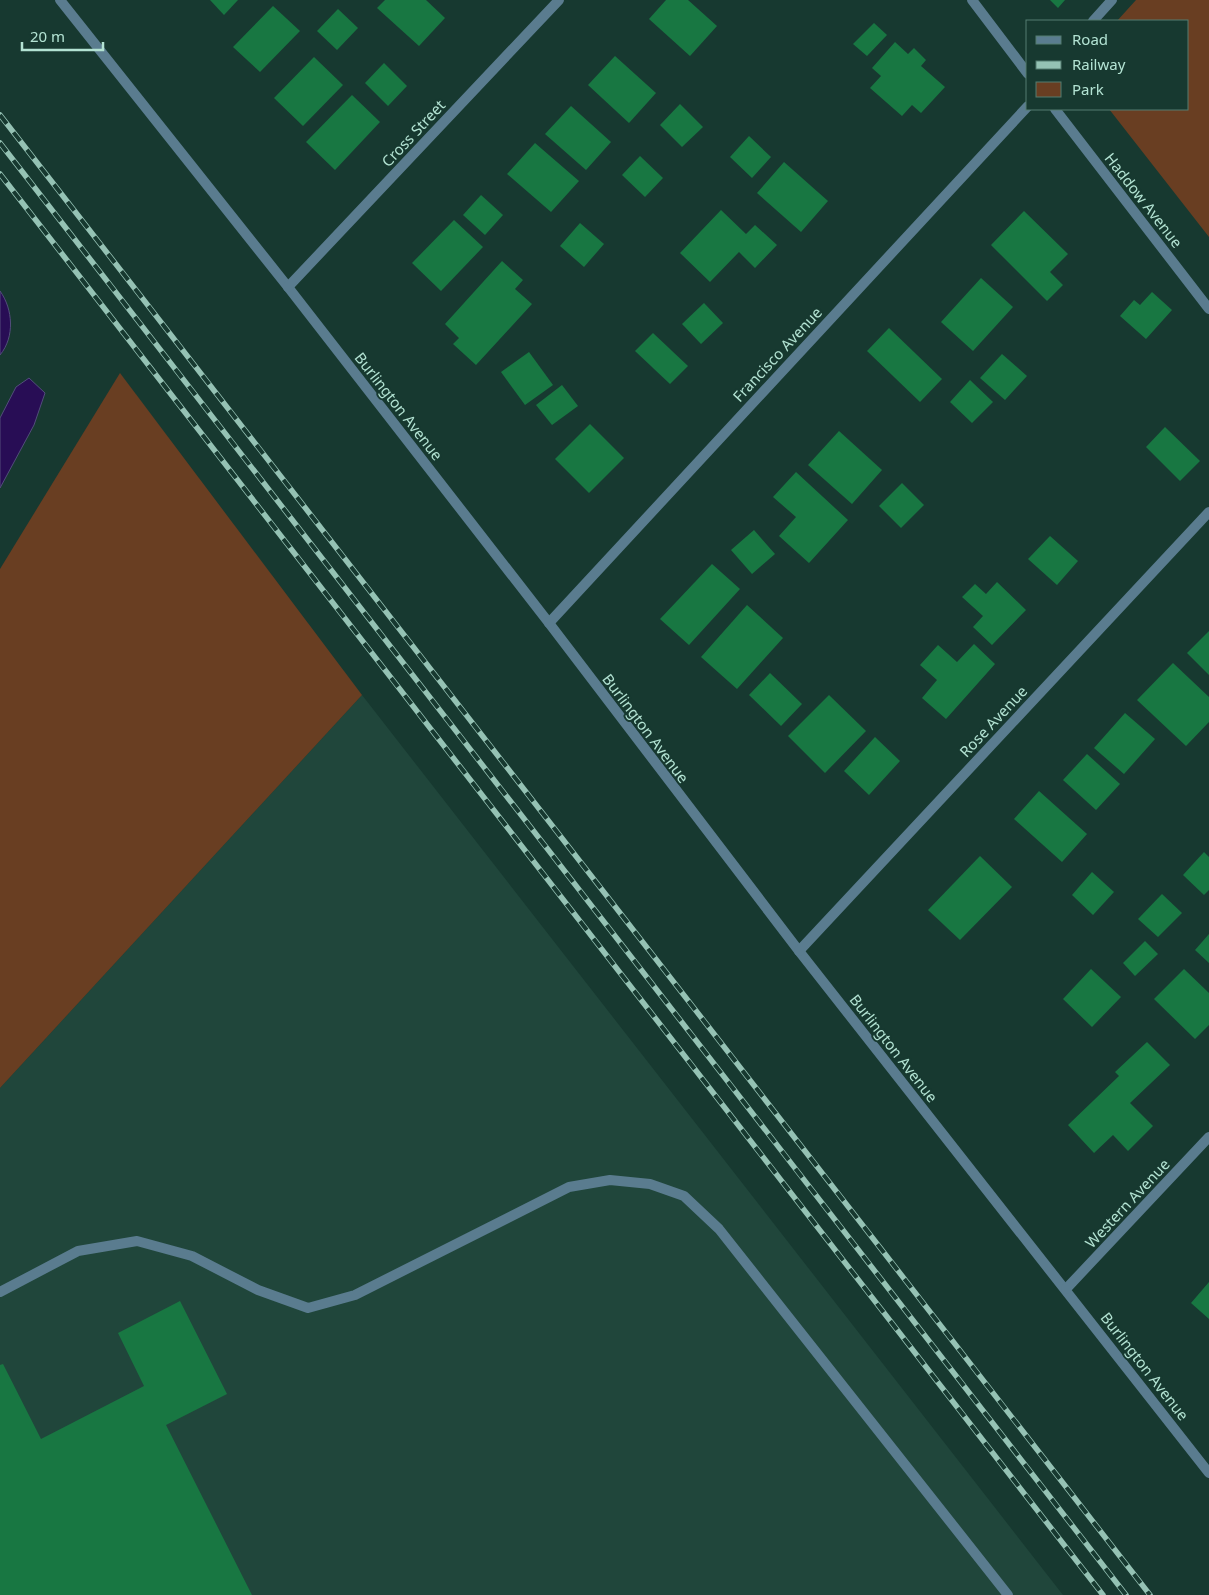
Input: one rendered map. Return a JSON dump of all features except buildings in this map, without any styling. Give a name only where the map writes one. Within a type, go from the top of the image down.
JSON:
[{"type":"street","name":"Burlington Avenue","points":[[60,0],[288,287],[549,623],[799,952],[1209,1473]]},
{"type":"street","name":"Cross Street","points":[[288,287],[560,0]]},
{"type":"street","points":[[972,0],[1026,71]]},
{"type":"street","points":[[1094,20],[1112,0]]},
{"type":"street","name":"Francisco Avenue","points":[[549,623],[1026,108]]},
{"type":"street","name":"Haddow Avenue","points":[[1056,110],[1209,309]]},
{"type":"street","name":"Rose Avenue","points":[[799,952],[1209,512]]},
{"type":"street","name":"Western Avenue","points":[[1066,1289],[1209,1137]]},
{"type":"street","points":[[0,1292],[78,1251],[137,1241],[192,1256],[258,1290],[308,1308],[355,1295],[568,1186],[610,1180],[650,1184],[684,1196],[719,1229],[1008,1595]]},
{"type":"shaded area","points":[[0,291],[10,314],[10,332],[5,348],[0,355]]},
{"type":"shaded area","points":[[29,378],[45,393],[34,425],[0,488],[0,418],[16,387]]},
{"type":"shaded area","points":[[362,695],[1063,1595],[0,1595],[0,1088]]},
{"type":"green space","points":[[1136,0],[1209,0],[1209,237],[1110,110],[1189,110],[1189,20],[1118,20]]},
{"type":"green space","points":[[120,373],[362,695],[0,1088],[0,569]]},
{"type":"railway","points":[[0,115],[1150,1595]]},
{"type":"railway","points":[[0,143],[1126,1595]]},
{"type":"railway","points":[[0,174],[1103,1595]]}]
